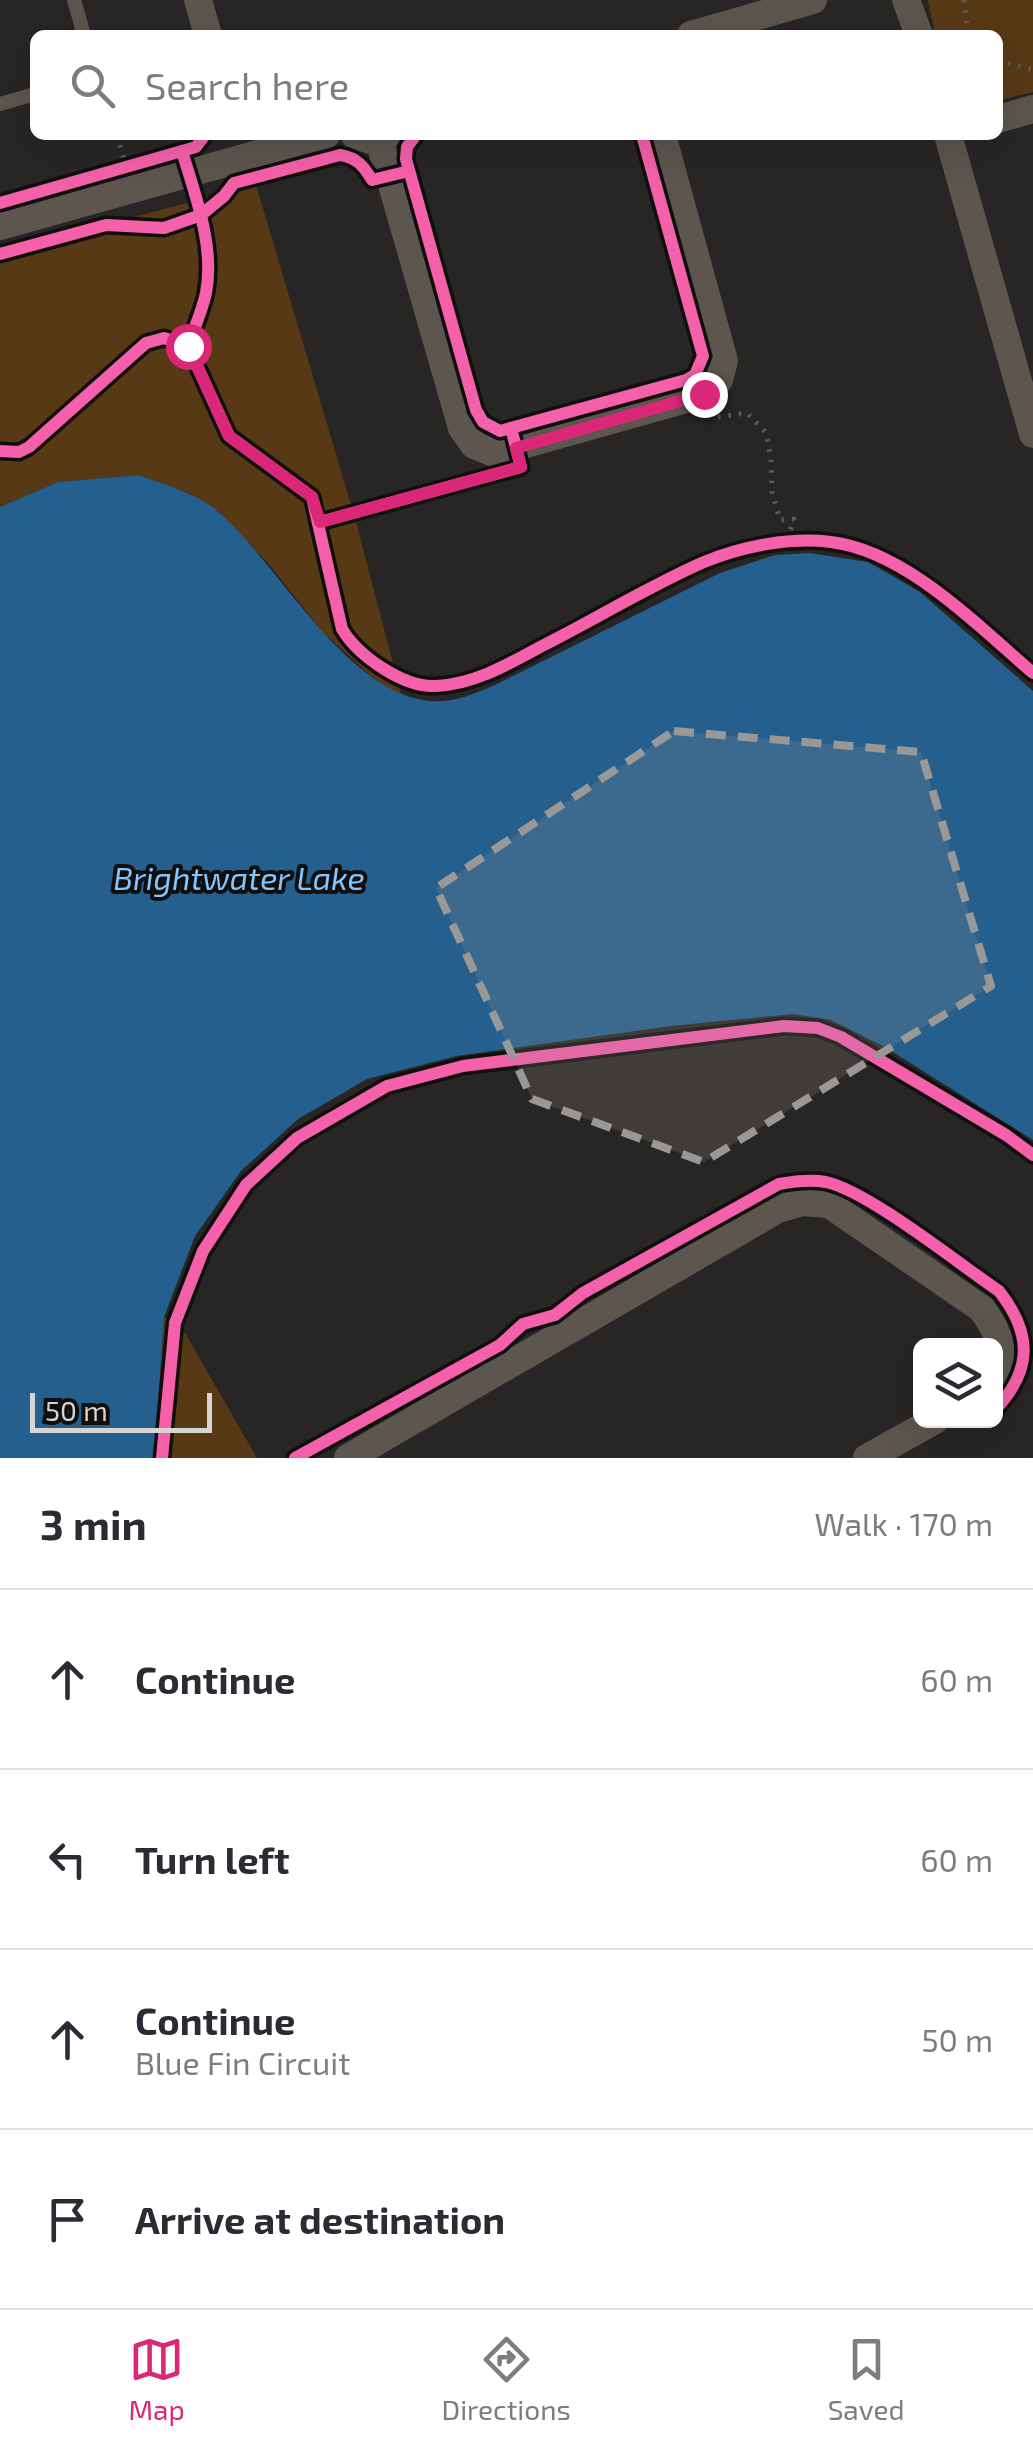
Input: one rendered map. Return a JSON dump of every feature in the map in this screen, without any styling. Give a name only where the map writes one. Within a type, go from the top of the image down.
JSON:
[{"type":"street","points":[[198,0],[207,30]]},
{"type":"street","points":[[708,30],[813,0]]},
{"type":"street","points":[[906,0],[917,30]]},
{"type":"street","points":[[1003,118],[1033,109]]},
{"type":"street","points":[[0,226],[240,147],[290,140]]},
{"type":"street","points":[[375,140],[462,428],[474,445],[494,453],[704,394],[719,380],[724,361],[663,140]]},
{"type":"street","points":[[949,140],[1033,434]]},
{"type":"street","points":[[348,1458],[778,1209],[802,1202],[829,1204],[982,1309],[998,1338]]},
{"type":"street","points":[[867,1458],[920,1428]]},
{"type":"lane","points":[[74,0],[83,30]]},
{"type":"lane","points":[[0,104],[30,95]]},
{"type":"path","points":[[964,0],[972,30]]},
{"type":"path","points":[[1003,61],[1033,70]]},
{"type":"path","points":[[118,140],[126,168]]},
{"type":"path","points":[[108,172],[145,162]]},
{"type":"path","points":[[704,394],[716,417],[747,413],[766,433],[772,492],[780,520],[794,519],[794,541],[772,544]]},
{"type":"highlighted area","points":[[674,731],[921,752],[991,986],[704,1162],[532,1099],[436,888]]},
{"type":"shaded area","points":[[928,0],[1033,0],[1033,92],[1003,100],[1003,30],[934,30]]},
{"type":"shaded area","points":[[256,185],[355,518],[401,694],[382,686],[323,632],[268,563],[219,512],[188,493],[138,475],[58,482],[0,507],[0,252]]},
{"type":"shaded area","points":[[164,1317],[185,1333],[257,1458],[154,1458]]},
{"type":"water","name":"Brightwater Lake","points":[[138,475],[212,507],[243,537],[342,652],[399,693],[429,701],[471,695],[720,573],[775,555],[810,553],[868,562],[920,592],[1033,691],[1033,1140],[883,1046],[831,1020],[793,1014],[671,1026],[457,1056],[367,1079],[298,1119],[241,1171],[195,1236],[164,1317],[154,1458],[0,1458],[0,507],[58,482]]},
{"type":"cycle path","points":[[0,203],[196,147],[201,140]]},
{"type":"cycle path","points":[[412,140],[406,159],[476,410],[483,422],[500,431],[695,375],[703,356],[643,140]]},
{"type":"cycle path","points":[[182,151],[208,257],[206,293],[188,346]]},
{"type":"cycle path","points":[[0,254],[106,225],[164,228],[201,215],[234,183],[340,155],[359,163],[372,180],[409,171]]},
{"type":"cycle path","points":[[0,451],[19,452],[29,447],[146,343],[164,338],[188,346],[229,436],[312,497],[342,629],[370,659],[410,682],[436,686],[478,677],[704,562],[751,547],[799,541],[859,548],[913,575],[965,613],[1033,673]]},
{"type":"cycle path","points":[[320,522],[521,467],[511,428]]},
{"type":"cycle path","points":[[162,1458],[175,1323],[203,1251],[246,1185],[297,1138],[387,1086],[463,1066],[784,1026],[818,1028],[841,1037],[1033,1155]]},
{"type":"cycle path","points":[[295,1458],[500,1345],[523,1324],[555,1315],[583,1293],[779,1184],[802,1181],[826,1182],[865,1199],[999,1291],[1018,1322],[1024,1351],[1017,1380],[1003,1400]]},
{"type":"route","points":[[188,346],[229,436],[312,497],[320,522],[521,467],[516,448],[704,394]]}]
